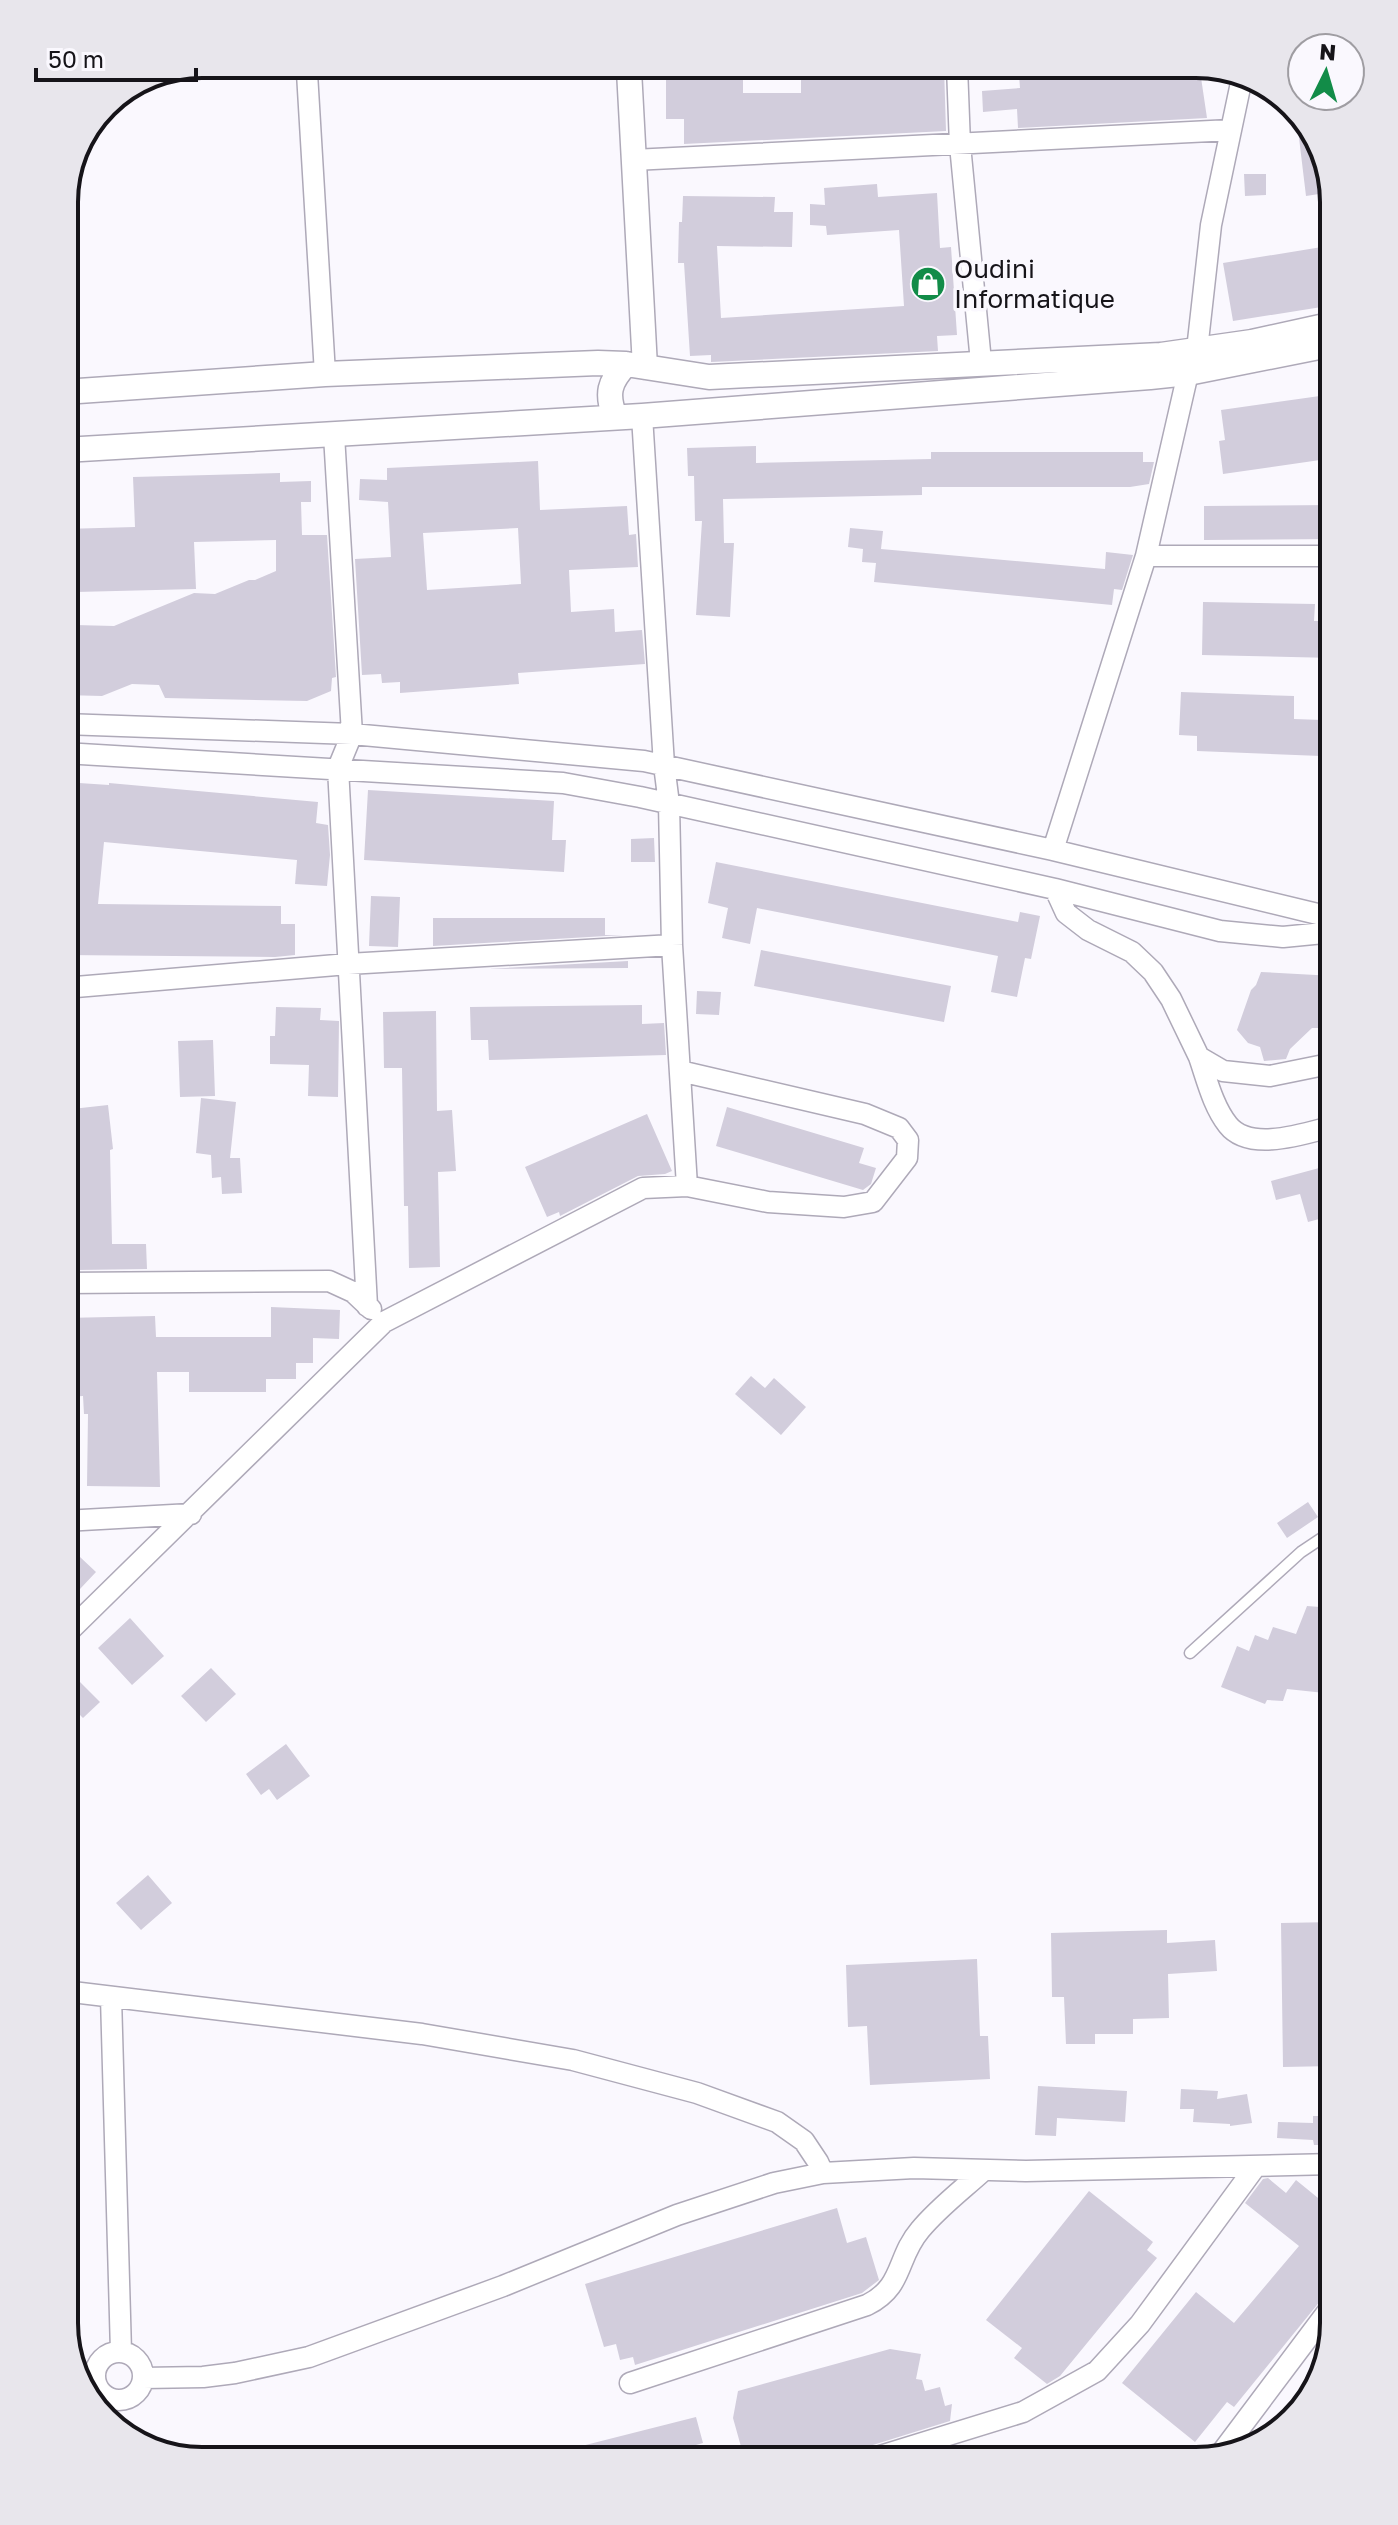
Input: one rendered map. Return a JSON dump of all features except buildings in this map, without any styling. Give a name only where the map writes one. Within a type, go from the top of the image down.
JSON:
[{"type":"street","points":[[307,78],[325,374]]},
{"type":"street","points":[[629,78],[644,367],[664,393],[648,415],[664,765],[669,804],[672,945],[687,1186]]},
{"type":"street","points":[[957,78],[960,145],[981,362]]},
{"type":"street","points":[[1053,850],[1146,556],[1188,373],[1197,350],[1211,225],[1240,86]]},
{"type":"street","points":[[633,160],[1231,130]]},
{"type":"street","points":[[78,391],[325,374],[598,363],[709,377],[1161,355],[1252,342],[1320,327]]},
{"type":"street","points":[[78,449],[648,415],[1188,373],[1320,347]]},
{"type":"street","points":[[615,417],[610,403],[610,388],[615,375],[644,367]]},
{"type":"street","points":[[334,435],[352,734],[338,768],[367,1306]]},
{"type":"street","points":[[1146,556],[1320,556]]},
{"type":"street","points":[[78,724],[352,734],[564,752],[664,765],[1053,850],[1320,915]]},
{"type":"street","points":[[78,754],[563,783],[1055,889],[1220,931],[1283,937],[1320,933]]},
{"type":"street","points":[[1055,889],[1066,913],[1088,930],[1132,952],[1153,972],[1171,999],[1199,1057],[1213,1097],[1230,1127],[1247,1138],[1288,1139],[1320,1130]]},
{"type":"street","points":[[78,987],[348,964],[672,945]]},
{"type":"street","points":[[1199,1057],[1223,1071],[1270,1076],[1320,1066]]},
{"type":"street","points":[[78,1623],[384,1322],[643,1188],[687,1186],[768,1202],[844,1207],[873,1202],[907,1158],[908,1140],[899,1128],[865,1114],[680,1071]]},
{"type":"street","points":[[78,1283],[329,1281],[353,1292],[384,1322]]},
{"type":"street","points":[[78,1520],[191,1514]]},
{"type":"street","points":[[78,1993],[422,2034],[573,2060],[697,2093],[769,2118],[804,2141],[823,2173]]},
{"type":"street","points":[[111,1997],[121,2352]]},
{"type":"street","points":[[143,2378],[235,2373],[309,2357],[503,2286],[677,2215],[774,2183],[823,2173],[914,2168],[1026,2171],[1320,2164]]},
{"type":"street","points":[[909,2447],[1023,2412],[1097,2371],[1140,2324],[1256,2166]]},
{"type":"street","points":[[630,2383],[882,2298],[894,2282],[917,2234],[984,2170]]},
{"type":"street","points":[[1229,2442],[1320,2322]]},
{"type":"street","points":[[121,2352],[137,2361],[143,2378],[135,2394],[114,2409],[109,2398],[101,2392],[95,2375],[103,2358],[121,2352]]},
{"type":"street","points":[[89,2374],[95,2375]]},
{"type":"lane","points":[[1190,1653],[1301,1552],[1320,1539]]},
{"type":"place","name":"Oudini Informatique","points":[[928,284]]}]
